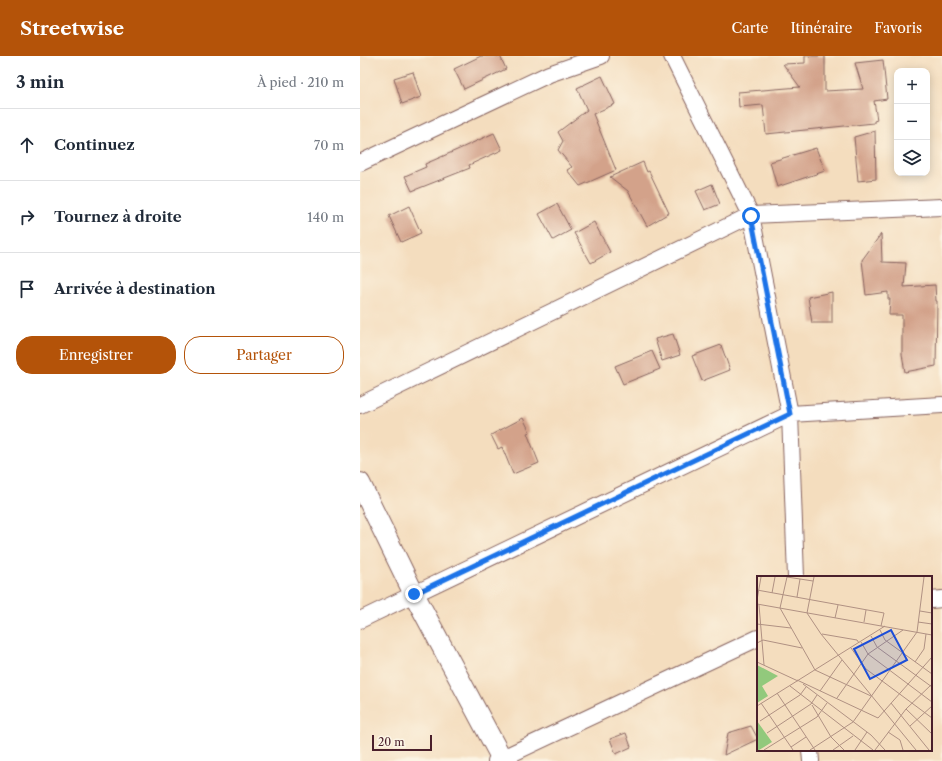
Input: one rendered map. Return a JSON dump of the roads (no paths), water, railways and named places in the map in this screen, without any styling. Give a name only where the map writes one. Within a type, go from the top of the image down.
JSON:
[{"type":"street","points":[[360,163],[549,74],[601,56]]},
{"type":"street","points":[[672,56],[751,216],[790,414],[796,576]]},
{"type":"street","points":[[360,405],[751,216],[942,207]]},
{"type":"street","points":[[360,620],[790,414],[942,405]]},
{"type":"street","points":[[360,483],[414,594],[500,760],[757,638]]},
{"type":"street","points":[[932,600],[942,599]]},
{"type":"street","points":[[810,751],[811,761]]}]
